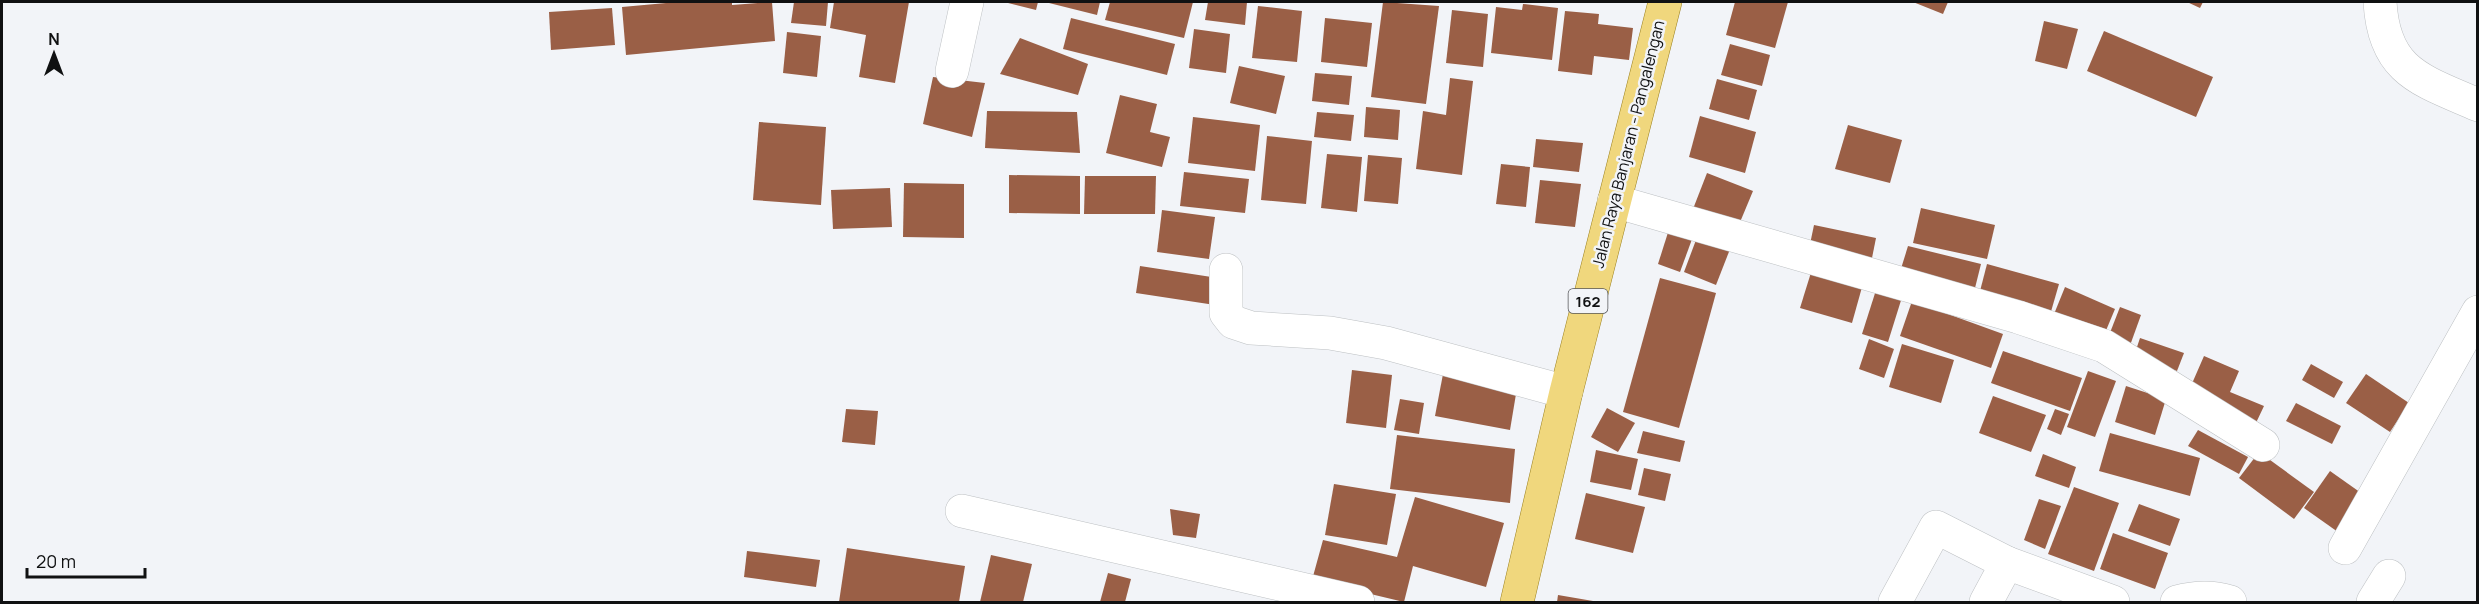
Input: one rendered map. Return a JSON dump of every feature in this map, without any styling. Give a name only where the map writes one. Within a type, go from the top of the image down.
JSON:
[{"type":"main road","name":"Jalan Raya Banjaran - Pangalengan","points":[[1517,603],[1566,392],[1665,2]]},
{"type":"street","points":[[952,71],[967,2]]},
{"type":"street","points":[[2380,2],[2382,28],[2391,50],[2410,73],[2478,105]]},
{"type":"street","points":[[1614,201],[2018,317],[2104,346],[2263,445]]},
{"type":"street","points":[[1226,270],[1226,313],[1233,322],[1251,328],[1330,333],[1386,343],[1566,392]]},
{"type":"street","points":[[2345,548],[2478,312]]},
{"type":"street","points":[[962,511],[1359,603]]},
{"type":"street","points":[[1895,603],[1936,527],[2007,563],[2113,603]]},
{"type":"street","points":[[1986,603],[2007,563]]},
{"type":"street","points":[[2177,603],[2197,598],[2217,598],[2230,603]]},
{"type":"building","points":[[677,2],[732,2],[732,5],[772,2],[775,41],[626,55],[622,7]]},
{"type":"building","points":[[794,2],[828,2],[826,26],[791,23]]},
{"type":"building","points":[[834,2],[909,2],[895,83],[859,77],[866,35],[830,28]]},
{"type":"building","points":[[1004,2],[1038,2],[1036,10]]},
{"type":"building","points":[[1045,2],[1100,2],[1097,15]]},
{"type":"building","points":[[1110,2],[1193,2],[1184,38],[1105,20]]},
{"type":"building","points":[[1208,2],[1247,2],[1245,25],[1205,20]]},
{"type":"building","points":[[1383,2],[1439,6],[1426,104],[1371,97]]},
{"type":"building","points":[[1735,2],[1788,2],[1775,48],[1726,35]]},
{"type":"building","points":[[1913,2],[1948,2],[1943,14]]},
{"type":"building","points":[[2187,2],[2203,2],[2200,8]]},
{"type":"building","points":[[1523,4],[1558,8],[1552,60],[1491,53],[1496,7],[1522,10]]},
{"type":"building","points":[[1258,6],[1302,11],[1297,62],[1252,58]]},
{"type":"building","points":[[612,8],[615,45],[551,50],[549,12]]},
{"type":"building","points":[[1452,10],[1488,14],[1483,67],[1446,63]]},
{"type":"building","points":[[1565,11],[1599,14],[1598,24],[1633,28],[1629,60],[1594,56],[1592,75],[1558,71]]},
{"type":"building","points":[[1071,18],[1175,44],[1167,75],[1063,49]]},
{"type":"building","points":[[1325,18],[1372,23],[1367,67],[1321,62]]},
{"type":"building","points":[[2044,21],[2078,29],[2067,69],[2035,61]]},
{"type":"building","points":[[1194,29],[1230,34],[1226,73],[1189,68]]},
{"type":"building","points":[[2104,31],[2213,77],[2196,117],[2087,71]]},
{"type":"building","points":[[787,32],[821,36],[817,77],[783,73]]},
{"type":"building","points":[[1020,38],[1088,64],[1078,95],[1000,74]]},
{"type":"building","points":[[1730,44],[1770,55],[1762,86],[1721,75]]},
{"type":"building","points":[[1239,66],[1285,76],[1276,114],[1230,103]]},
{"type":"building","points":[[1315,73],[1352,76],[1349,105],[1312,101]]},
{"type":"building","points":[[933,77],[985,83],[972,137],[923,124]]},
{"type":"building","points":[[1450,78],[1473,81],[1462,175],[1416,169],[1423,111],[1446,115]]},
{"type":"building","points":[[1717,79],[1757,90],[1749,120],[1709,109]]},
{"type":"building","points":[[1120,95],[1157,104],[1150,132],[1170,137],[1162,167],[1106,153]]},
{"type":"building","points":[[1366,107],[1400,110],[1398,140],[1364,137]]},
{"type":"building","points":[[987,111],[1077,112],[1080,153],[985,148]]},
{"type":"building","points":[[1317,112],[1354,115],[1351,141],[1314,137]]},
{"type":"building","points":[[1700,116],[1756,132],[1745,173],[1689,157]]},
{"type":"building","points":[[1193,117],[1260,125],[1255,171],[1188,163]]},
{"type":"building","points":[[759,122],[826,127],[821,205],[753,200]]},
{"type":"building","points":[[1848,125],[1902,140],[1890,183],[1835,169]]},
{"type":"building","points":[[1267,136],[1312,141],[1306,204],[1261,200]]},
{"type":"building","points":[[1536,139],[1583,143],[1579,172],[1533,167]]},
{"type":"building","points":[[1327,154],[1362,157],[1357,212],[1321,208]]},
{"type":"building","points":[[1368,155],[1402,158],[1398,204],[1364,201]]},
{"type":"building","points":[[1501,164],[1530,167],[1526,207],[1496,204]]},
{"type":"building","points":[[1184,172],[1249,179],[1245,213],[1180,206]]},
{"type":"building","points":[[1707,173],[1753,191],[1738,227],[1693,209]]},
{"type":"building","points":[[1009,175],[1080,176],[1080,214],[1009,213]]},
{"type":"building","points":[[1085,176],[1156,176],[1155,214],[1084,214]]},
{"type":"building","points":[[1540,180],[1581,184],[1575,227],[1535,223]]},
{"type":"building","points":[[904,183],[964,184],[964,238],[903,237]]},
{"type":"building","points":[[890,188],[892,227],[833,229],[831,190]]},
{"type":"building","points":[[1921,208],[1995,225],[1987,259],[1913,243]]},
{"type":"building","points":[[1162,210],[1215,217],[1209,259],[1157,252]]},
{"type":"building","points":[[1671,223],[1695,231],[1680,272],[1658,264]]},
{"type":"building","points":[[1814,225],[1876,238],[1871,263],[1809,249]]},
{"type":"building","points":[[1699,232],[1732,244],[1716,285],[1684,272]]},
{"type":"building","points":[[1908,246],[1981,264],[1974,292],[1900,272]]},
{"type":"building","points":[[1987,264],[2059,284],[2050,315],[1979,295]]},
{"type":"building","points":[[1140,266],[1218,278],[1215,305],[1136,293]]},
{"type":"building","points":[[1813,266],[1864,280],[1852,323],[1800,308]]},
{"type":"building","points":[[1660,278],[1716,293],[1679,428],[1623,412]]},
{"type":"building","points":[[1877,287],[1903,294],[1888,342],[1862,334]]},
{"type":"building","points":[[2065,287],[2115,309],[2102,340],[2052,319]]},
{"type":"building","points":[[1912,301],[2003,334],[1991,368],[1900,336]]},
{"type":"building","points":[[2120,307],[2141,315],[2128,351],[2106,343]]},
{"type":"building","points":[[2140,338],[2184,353],[2177,371],[2134,356]]},
{"type":"building","points":[[1869,339],[1894,349],[1884,378],[1859,369]]},
{"type":"building","points":[[1902,344],[1954,360],[1941,403],[1889,387]]},
{"type":"building","points":[[2003,351],[2082,378],[2070,411],[1991,383]]},
{"type":"building","points":[[2204,356],[2239,371],[2230,392],[2264,406],[2255,425],[2187,395]]},
{"type":"building","points":[[2311,364],[2343,382],[2334,398],[2302,380]]},
{"type":"building","points":[[1352,370],[1392,375],[1386,428],[1346,423]]},
{"type":"building","points":[[2088,371],[2116,381],[2095,437],[2067,427]]},
{"type":"building","points":[[1443,374],[1517,388],[1510,430],[1435,416]]},
{"type":"building","points":[[2366,374],[2409,403],[2390,432],[2346,403]]},
{"type":"building","points":[[2126,386],[2166,399],[2155,435],[2115,422]]},
{"type":"building","points":[[1993,396],[2046,415],[2031,452],[1979,433]]},
{"type":"building","points":[[1400,399],[1424,403],[1419,434],[1394,430]]},
{"type":"building","points":[[2296,403],[2341,426],[2332,444],[2286,421]]},
{"type":"building","points":[[1607,408],[1635,423],[1618,452],[1591,437]]},
{"type":"building","points":[[846,409],[878,411],[875,445],[842,442]]},
{"type":"building","points":[[2055,409],[2069,414],[2061,435],[2047,429]]},
{"type":"building","points":[[2198,430],[2248,457],[2239,474],[2188,446]]},
{"type":"building","points":[[1643,431],[1685,441],[1680,462],[1637,453]]},
{"type":"building","points":[[2110,433],[2200,458],[2190,496],[2099,471]]},
{"type":"building","points":[[1397,435],[1515,449],[1510,503],[1390,489]]},
{"type":"building","points":[[1596,450],[1638,459],[1631,490],[1590,482]]},
{"type":"building","points":[[2259,452],[2314,492],[2294,519],[2239,478]]},
{"type":"building","points":[[2043,454],[2076,467],[2069,488],[2035,476]]},
{"type":"building","points":[[1644,468],[1671,474],[1665,501],[1638,495]]},
{"type":"building","points":[[2330,471],[2371,500],[2345,537],[2304,508]]},
{"type":"building","points":[[1334,484],[1396,494],[1387,545],[1325,535]]},
{"type":"building","points":[[2074,487],[2119,503],[2094,571],[2048,554]]},
{"type":"building","points":[[1586,493],[1645,507],[1633,553],[1575,539]]},
{"type":"building","points":[[1415,497],[1504,523],[1486,587],[1413,566],[1404,602],[1312,580],[1323,540],[1397,557]]},
{"type":"building","points":[[2039,499],[2061,506],[2045,549],[2024,540]]},
{"type":"building","points":[[2139,504],[2180,519],[2170,546],[2128,531]]},
{"type":"building","points":[[1170,509],[1200,514],[1196,538],[1173,535]]},
{"type":"building","points":[[2113,533],[2168,553],[2155,589],[2100,569]]},
{"type":"building","points":[[847,548],[965,566],[959,602],[839,602]]},
{"type":"building","points":[[747,551],[820,560],[816,587],[744,577]]},
{"type":"building","points":[[991,555],[1032,564],[1023,602],[980,602]]},
{"type":"building","points":[[1108,573],[1131,579],[1125,602],[1100,602]]},
{"type":"building","points":[[1558,595],[1593,601],[1593,602],[1557,602]]}]
